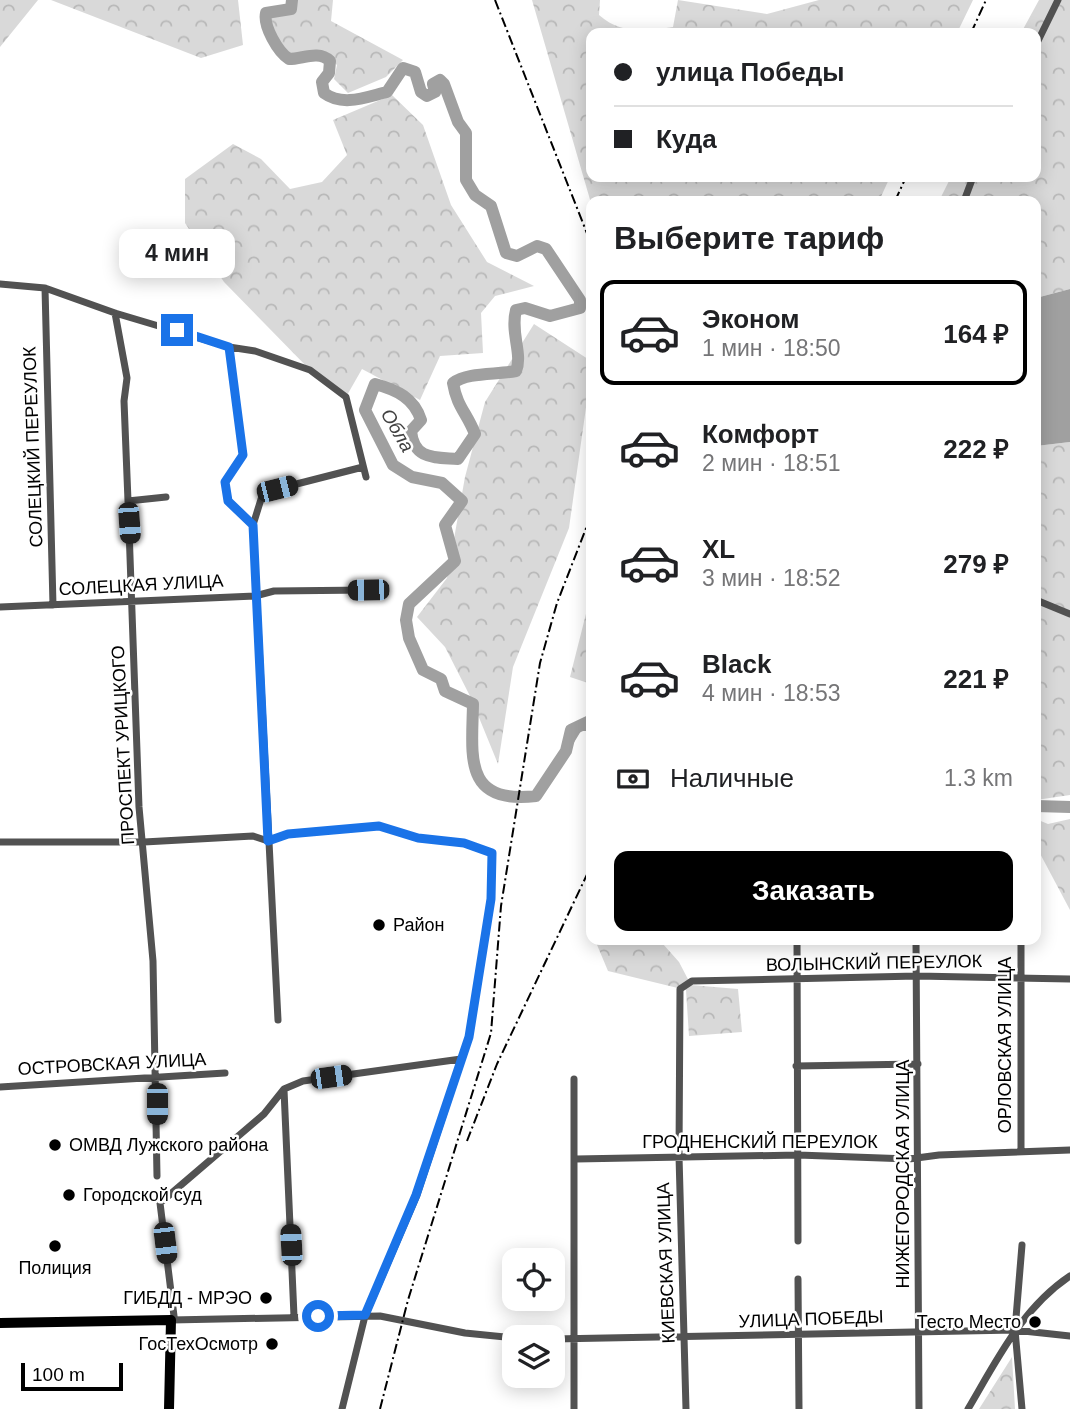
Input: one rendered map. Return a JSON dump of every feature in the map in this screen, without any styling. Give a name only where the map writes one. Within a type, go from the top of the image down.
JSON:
[{"type":"main road","points":[[0,1324],[171,1320],[169,1409]]},
{"type":"street","points":[[1041,35],[1058,0]]},
{"type":"street","points":[[0,284],[45,288],[115,313],[229,347],[255,351],[310,370],[345,397],[366,477]]},
{"type":"street","name":"СОЛЕЦКИЙ ПЕРЕУЛОК","points":[[45,288],[53,605]]},
{"type":"street","name":"ПРОСПЕКТ УРИЦКОГО","points":[[115,313],[127,378],[124,401],[139,807],[144,842],[157,1078],[157,1176]]},
{"type":"street","points":[[229,347],[243,455],[225,482],[228,501],[253,525]]},
{"type":"street","points":[[278,1020],[253,525],[262,496],[277,489],[363,467]]},
{"type":"street","points":[[128,501],[166,497]]},
{"type":"street","name":"СОЛЕЦКАЯ УЛИЦА","points":[[0,607],[255,596],[274,591],[368,590]]},
{"type":"street","points":[[1041,602],[1070,614]]},
{"type":"street","points":[[0,842],[144,842],[233,836],[253,836],[268,841],[288,834],[379,826],[418,838],[464,843],[492,853],[491,899],[476,1008],[416,1195],[365,1315],[342,1409]]},
{"type":"street","points":[[797,945],[798,1241]]},
{"type":"street","name":"НИЖЕГОРОДСКАЯ УЛИЦА","points":[[916,945],[919,1409]]},
{"type":"street","name":"ОРЛОВСКАЯ УЛИЦА","points":[[1021,945],[1021,1151]]},
{"type":"street","name":"ВОЛЫНСКИЙ ПЕРЕУЛОК","points":[[680,989],[692,981],[917,976],[1070,979]]},
{"type":"street","name":"КИЕВСКАЯ УЛИЦА","points":[[680,989],[679,1156],[687,1409]]},
{"type":"street","points":[[171,1320],[174,1315],[160,1203],[264,1114],[284,1090],[303,1081],[461,1059]]},
{"type":"street","points":[[796,1066],[918,1064]]},
{"type":"street","name":"ОСТРОВСКАЯ УЛИЦА","points":[[0,1087],[225,1073]]},
{"type":"street","points":[[574,1079],[574,1409]]},
{"type":"street","points":[[284,1090],[294,1316]]},
{"type":"street","name":"ГРОДНЕНСКИЙ ПЕРЕУЛОК","points":[[576,1159],[799,1155],[918,1158],[1070,1150]]},
{"type":"street","points":[[1022,1245],[1015,1330],[1022,1409]]},
{"type":"street","points":[[968,1409],[1015,1330],[1047,1291],[1070,1276]]},
{"type":"street","points":[[798,1279],[799,1409]]},
{"type":"street","points":[[171,1320],[380,1315],[465,1334],[502,1337]]},
{"type":"street","name":"УЛИЦА ПОБЕДЫ","points":[[565,1339],[1015,1330],[1070,1336]]},
{"type":"green space","points":[[0,0],[38,0],[0,47]]},
{"type":"green space","points":[[51,0],[238,0],[243,45],[201,58]]},
{"type":"green space","points":[[295,0],[333,0],[331,21],[403,60],[386,77],[348,93],[334,79],[337,65],[325,55],[315,53],[289,56],[284,53],[268,19],[274,14],[287,15],[294,11]]},
{"type":"green space","points":[[532,0],[600,0],[599,15],[622,28],[586,28],[586,182],[888,182],[881,196],[589,196]]},
{"type":"green space","points":[[678,0],[767,14],[819,0],[973,0],[959,28],[663,28],[673,27]]},
{"type":"green space","points":[[1039,0],[1070,0],[1070,289],[1041,297],[1041,196],[942,196],[948,182],[1041,182],[1041,28],[1024,28]]},
{"type":"green space","points":[[392,95],[423,125],[451,205],[487,262],[534,286],[495,296],[481,313],[483,353],[440,356],[420,400],[362,369],[346,397],[310,370],[224,282],[185,223],[185,179],[233,144],[261,159],[290,189],[322,182],[347,155],[333,120]]},
{"type":"green space","points":[[534,324],[586,358],[586,407],[569,528],[513,667],[498,764],[471,698],[445,647],[417,617],[447,578],[465,477],[485,402]]},
{"type":"green space","points":[[1070,442],[1070,795],[1041,799],[1041,445]]},
{"type":"green space","points":[[586,614],[586,682],[570,677]]},
{"type":"green space","points":[[1070,819],[1070,910],[1041,855],[1041,821],[1048,824]]},
{"type":"green space","points":[[597,945],[664,945],[679,962],[691,985],[738,989],[742,1032],[689,1036],[686,990],[608,971]]},
{"type":"green space","points":[[1012,1357],[1015,1409],[979,1409]]},
{"type":"shaded area","points":[[1070,289],[1070,442],[1041,445],[1041,297]]},
{"type":"shaded area","points":[[586,721],[586,731],[581,731],[538,802],[536,796],[566,751],[571,730]]},
{"type":"waterway","name":"Обла","points":[[292,0],[291,9],[266,13],[269,31],[280,51],[289,59],[321,56],[330,61],[329,73],[322,82],[324,93],[331,97],[355,100],[387,92],[403,68],[415,72],[421,92],[427,96],[435,92],[433,84],[440,80],[444,84],[458,122],[466,133],[466,180],[475,195],[491,206],[506,253],[517,256],[537,246],[546,249],[580,300],[580,308],[550,316],[525,308],[516,310],[516,371],[474,375],[453,383],[457,398],[475,434],[458,459],[427,455],[416,447],[411,431],[421,420],[414,406],[397,392],[375,384],[365,410],[393,465],[412,477],[442,483],[462,501],[445,525],[455,561],[409,604],[406,620],[409,638],[423,670],[441,679],[445,691],[473,704],[473,758],[484,785],[495,793],[512,797],[536,796],[566,751],[571,730],[586,723]]},
{"type":"waterway","name":"Обла","points":[[1041,806],[1070,807]]},
{"type":"railway","points":[[495,0],[586,231]]},
{"type":"railway","points":[[973,28],[986,0]]},
{"type":"railway","points":[[897,196],[904,182]]},
{"type":"railway","points":[[380,1409],[408,1300],[491,1033],[501,906],[540,663],[557,603],[586,528]]},
{"type":"railway","points":[[467,1141],[497,1064],[586,877]]},
{"type":"place","name":"Район","points":[[379,925]]},
{"type":"place","name":"ОМВД Лужского района","points":[[55,1145]]},
{"type":"place","name":"Городской суд","points":[[69,1195]]},
{"type":"place","name":"Полиция","points":[[55,1246]]},
{"type":"place","name":"ГИБДД - МРЭО","points":[[266,1298]]},
{"type":"place","name":"Тесто Место","points":[[1035,1322]]},
{"type":"place","name":"ГосТехОсмотр","points":[[272,1344]]},
{"type":"route","points":[[177,330],[229,347],[243,455],[230,470],[225,482],[228,501],[235,511],[253,525],[268,841],[288,834],[310,831],[332,832],[379,826],[397,829],[418,838],[464,843],[492,853],[491,899],[476,1008],[469,1037],[416,1195],[365,1315],[318,1316]]}]
